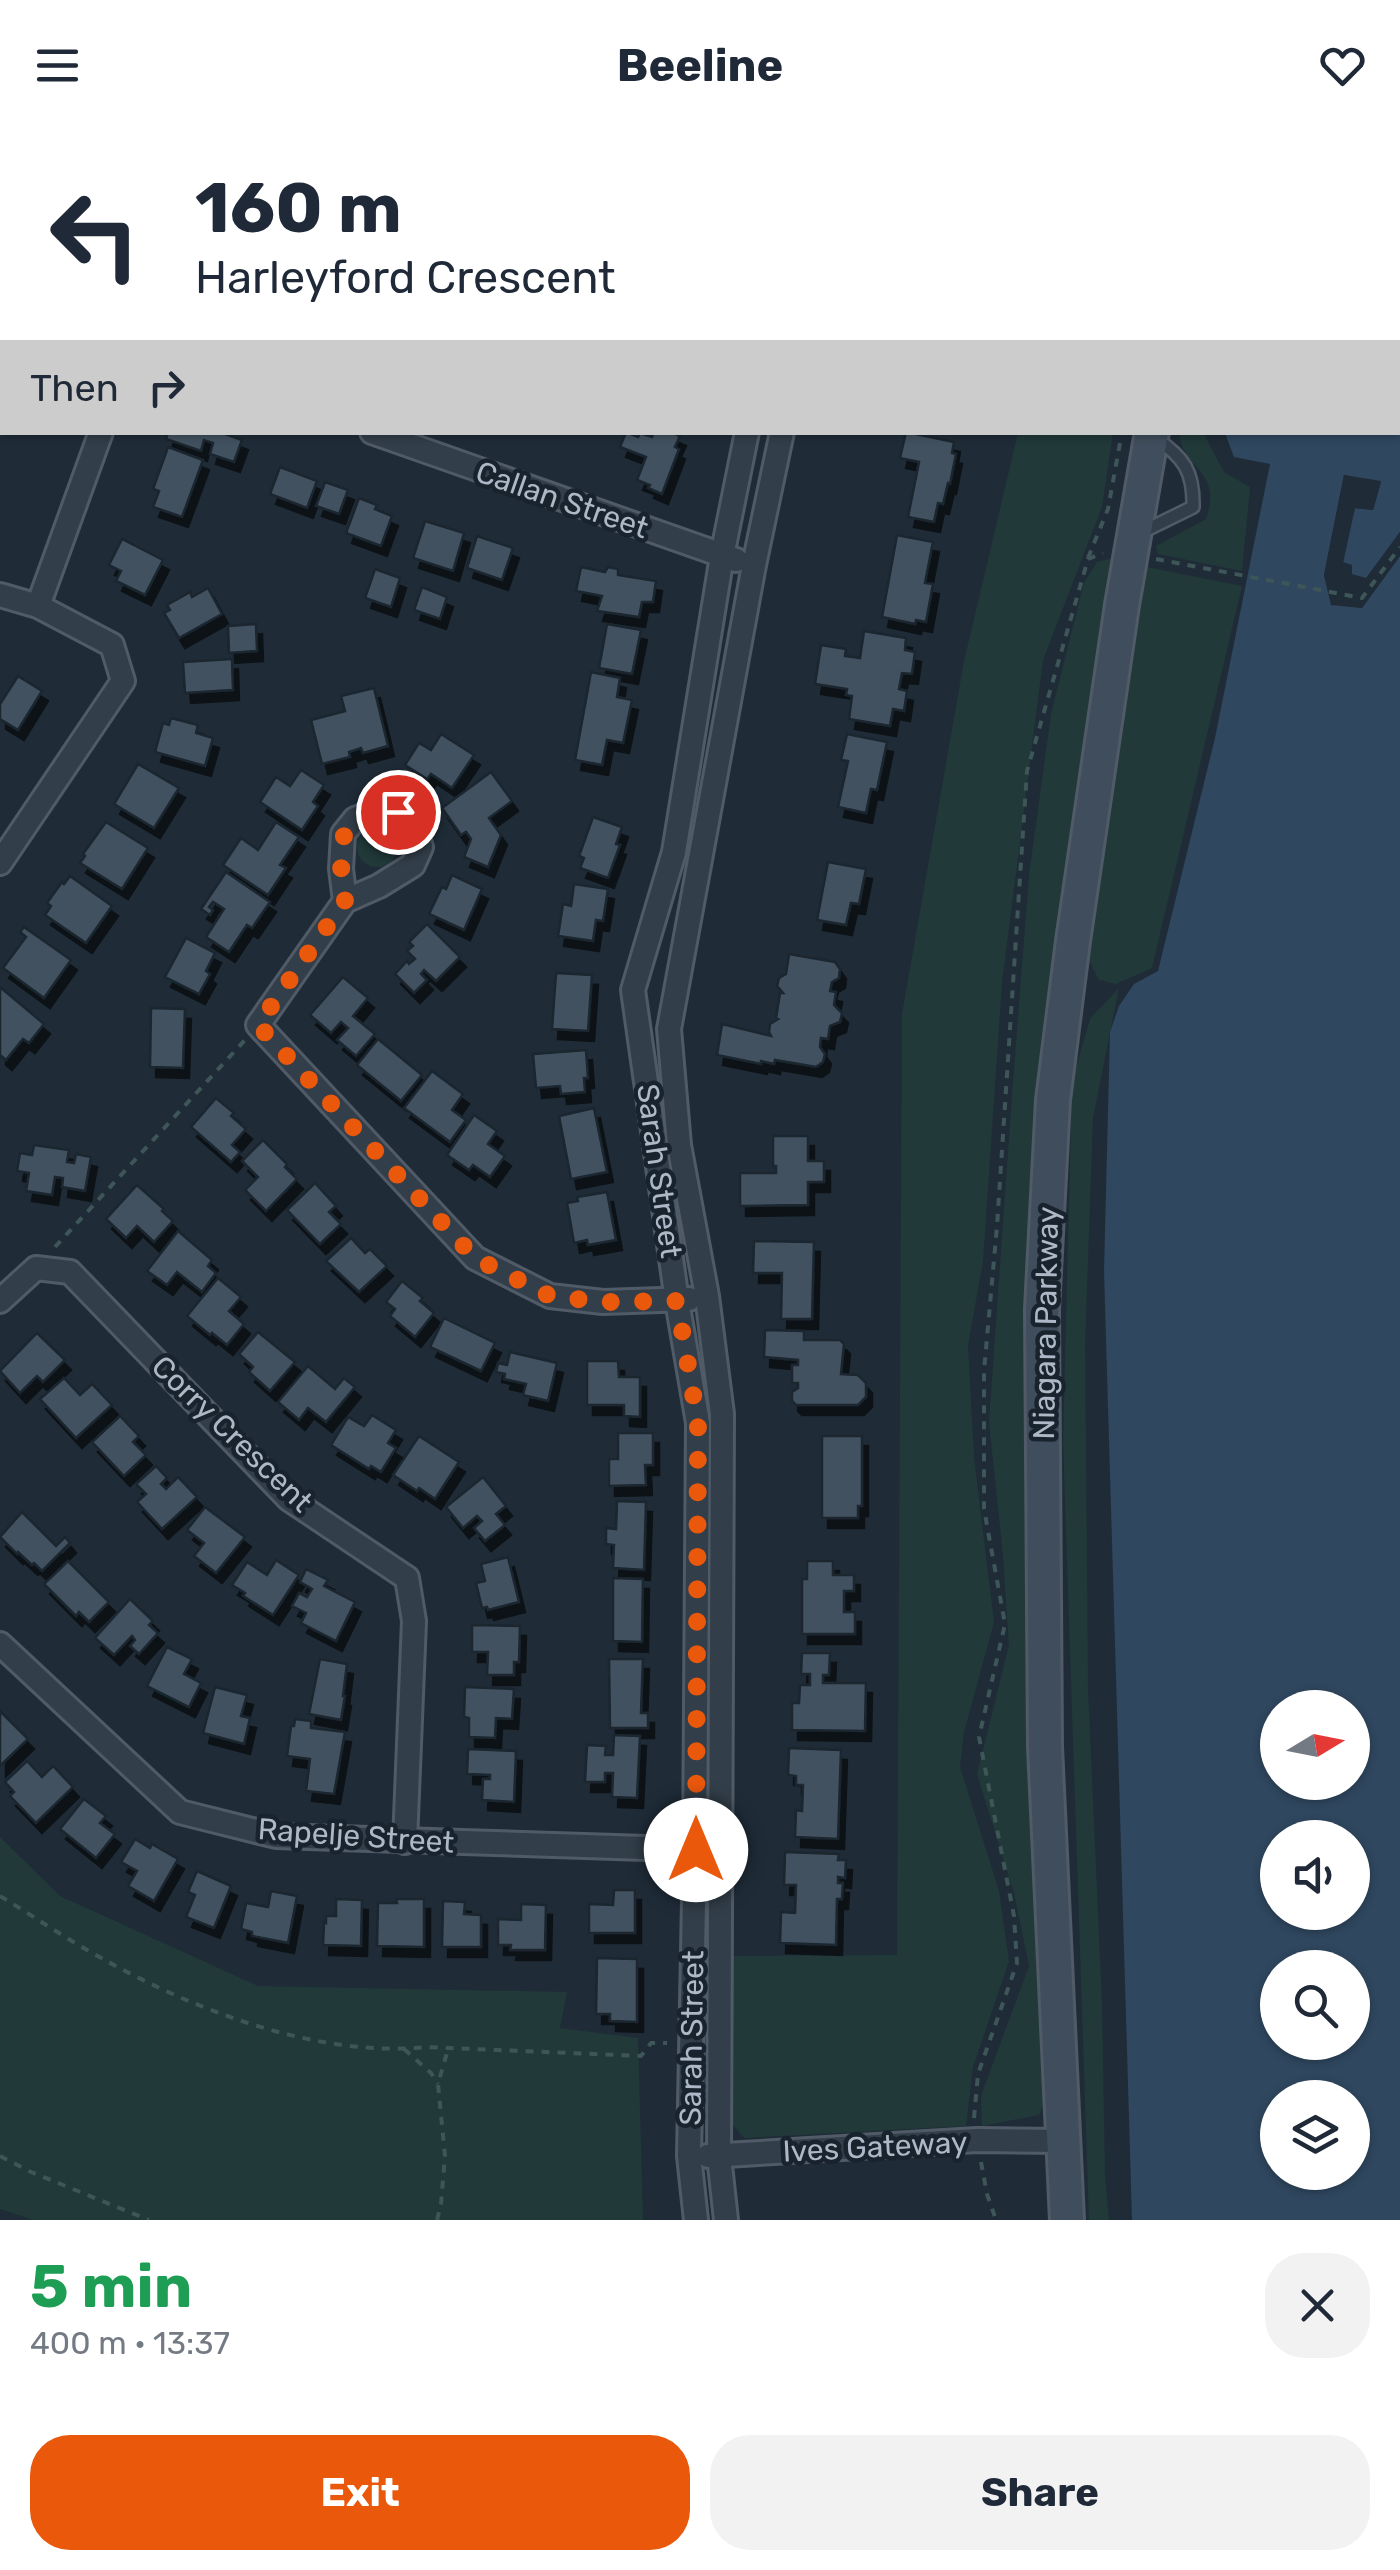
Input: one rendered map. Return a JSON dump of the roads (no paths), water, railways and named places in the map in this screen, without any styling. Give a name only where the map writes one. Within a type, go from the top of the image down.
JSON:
[{"type":"main road","name":"Niagara Parkway","points":[[1067,2220],[1044,1747],[1042,1310],[1053,1100],[1134,535],[1142,435]]},
{"type":"street","points":[[38,606],[100,435]]},
{"type":"street","name":"Callan Street","points":[[380,435],[754,565]]},
{"type":"street","name":"Sarah Street","points":[[696,2220],[689,2156],[696,1850],[698,1423],[633,990],[674,852],[722,556],[746,435]]},
{"type":"street","name":"Sarah Street","points":[[726,2220],[719,2156],[722,1414],[707,1296],[679,1145],[669,1030],[781,435]]},
{"type":"street","points":[[0,595],[38,606],[112,645],[123,681],[0,863]]},
{"type":"street","points":[[345,901],[258,1025],[475,1258],[550,1296],[603,1302],[677,1301],[707,1296]]},
{"type":"street","name":"Corry Crescent","points":[[0,1302],[36,1268],[70,1272],[289,1499],[407,1578],[414,1620],[404,1842]]},
{"type":"street","name":"Rapelje Street","points":[[0,1644],[180,1812],[276,1836],[721,1851]]},
{"type":"street","name":"Ives Gateway","points":[[689,2156],[977,2140],[1062,2140]]},
{"type":"lane","points":[[1134,535],[1193,507],[1194,484],[1176,452],[1144,435]]},
{"type":"lane","points":[[674,852],[700,856]]},
{"type":"water","points":[[1226,435],[1400,435],[1400,532],[1366,579],[1351,574],[1343,563],[1355,508],[1373,510],[1381,482],[1344,475],[1324,575],[1331,604],[1362,608],[1400,556],[1400,2220],[1132,2220],[1104,1271],[1110,1032],[1119,1006],[1134,984],[1158,971],[1215,738],[1270,464],[1234,457]]}]
